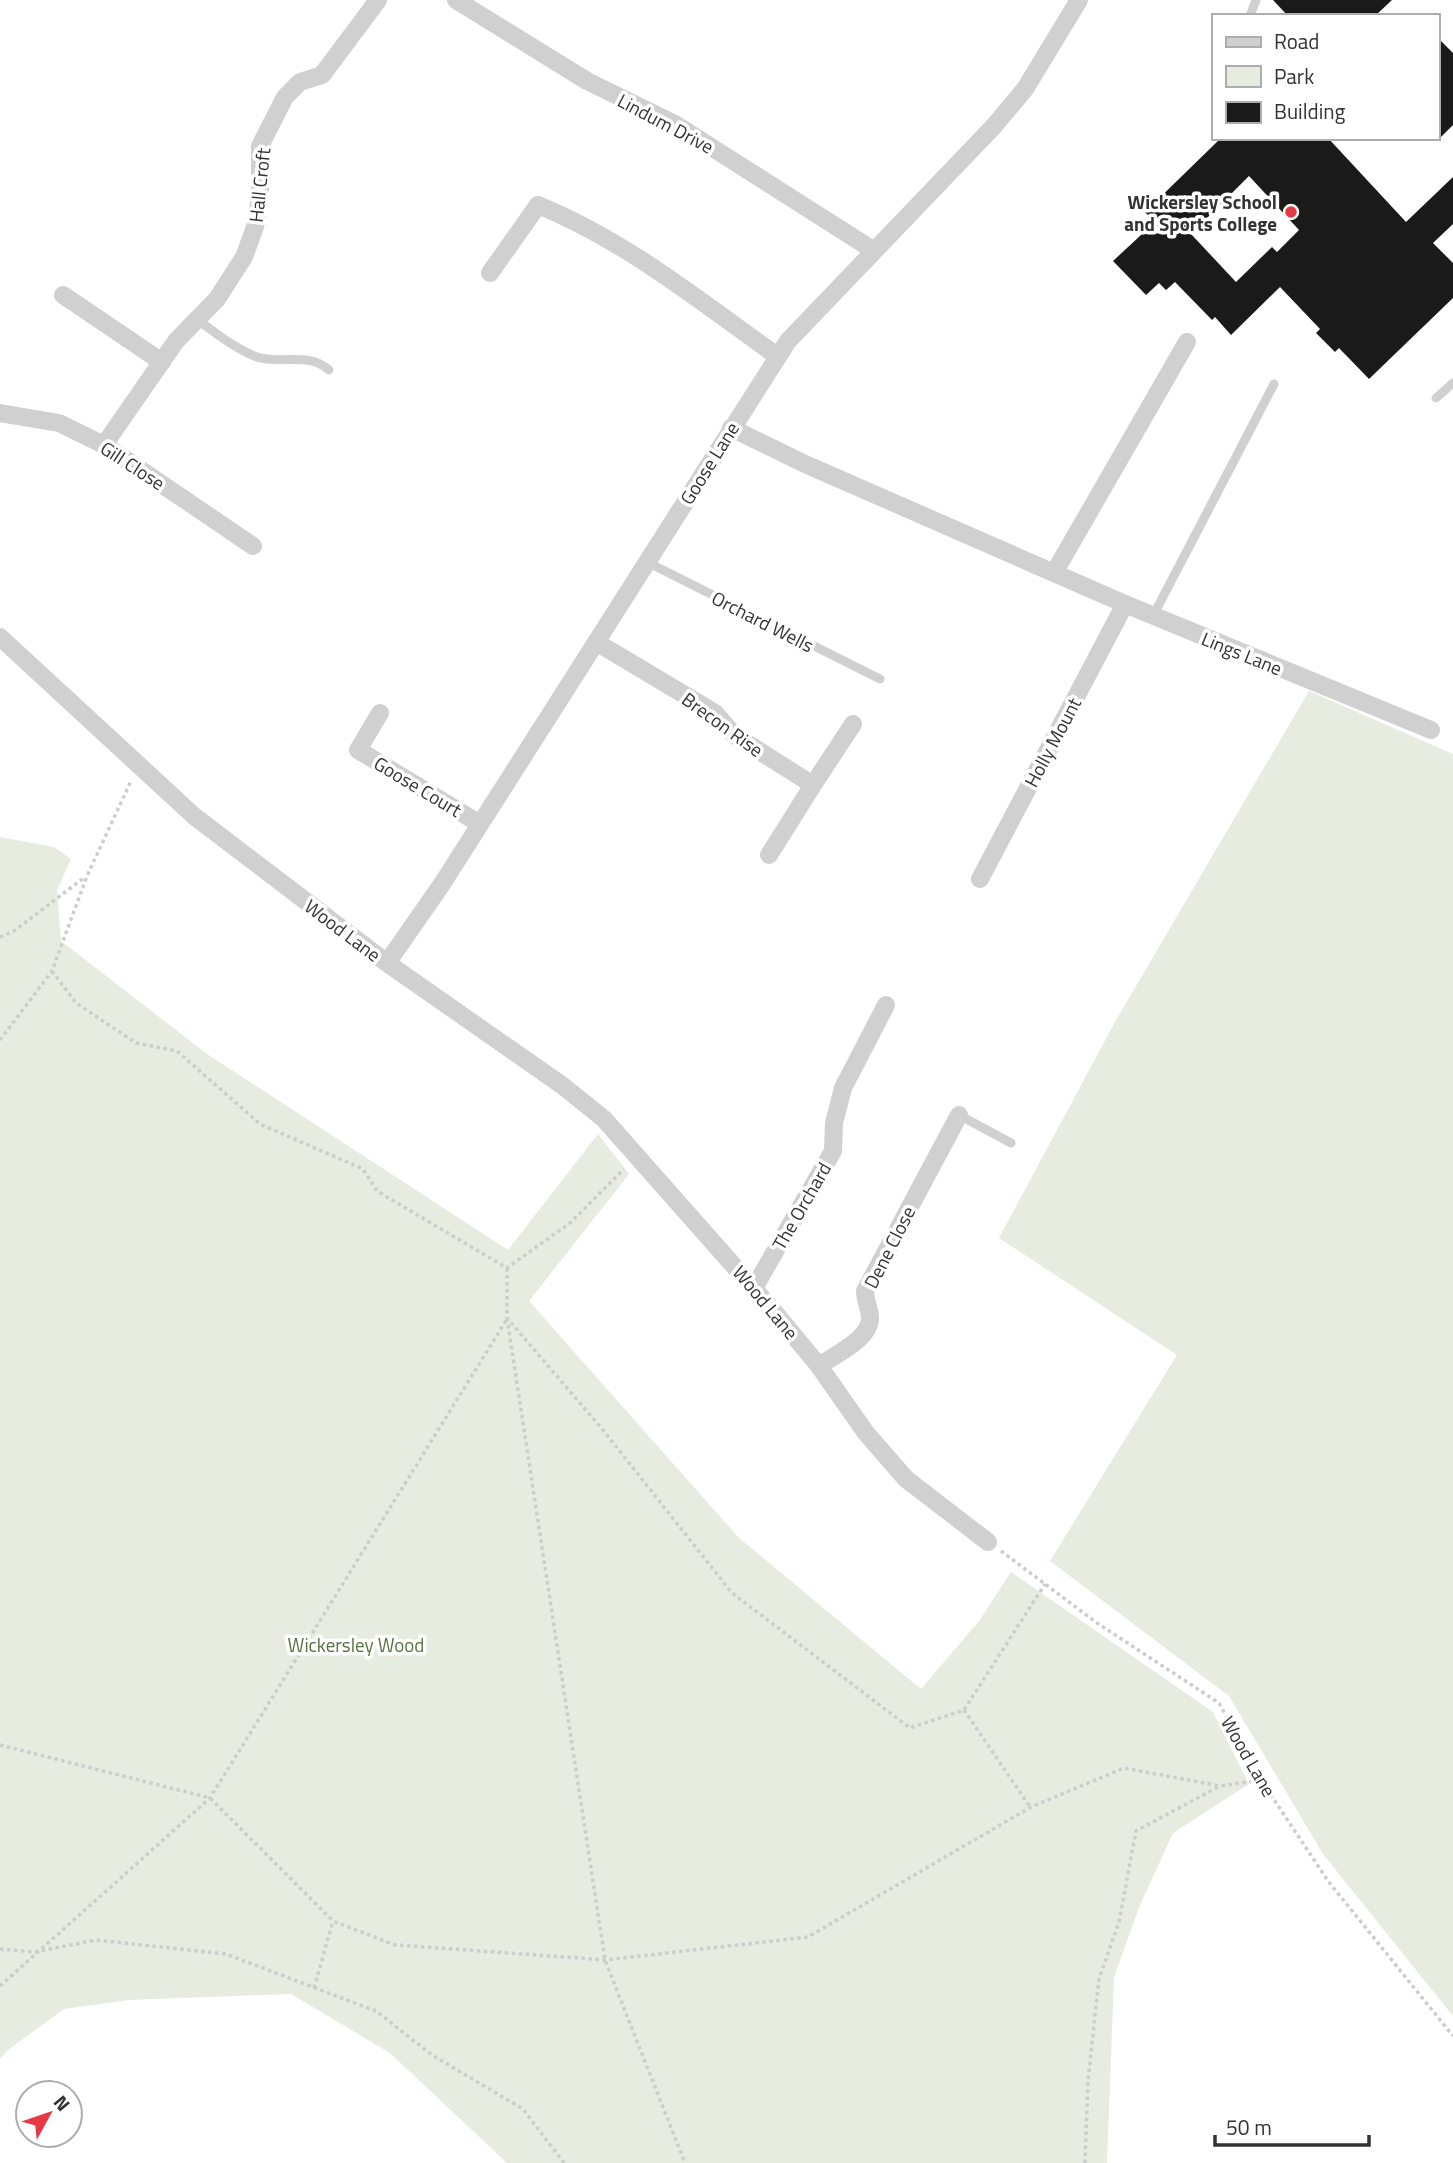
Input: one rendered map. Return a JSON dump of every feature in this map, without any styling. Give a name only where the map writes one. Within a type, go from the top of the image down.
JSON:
[{"type":"street","name":"Hall Croft","points":[[104,445],[162,362],[196,319],[217,299],[244,257],[255,227],[260,197],[260,146],[285,97],[300,82],[322,75],[378,0]]},
{"type":"street","name":"Lindum Drive","points":[[456,0],[587,81],[675,124],[873,250]]},
{"type":"street","name":"Goose Lane","points":[[387,964],[480,824],[777,356],[873,250],[1002,117],[1025,89],[1079,0]]},
{"type":"street","points":[[489,274],[538,205],[573,219],[629,251],[777,356]]},
{"type":"street","points":[[63,295],[162,362]]},
{"type":"street","points":[[1054,573],[1187,342]]},
{"type":"street","name":"Gill Close","points":[[0,413],[59,423],[104,445],[253,546]]},
{"type":"street","name":"Lings Lane","points":[[731,428],[805,464],[1125,604],[1432,730]]},
{"type":"street","name":"Holly Mount","points":[[980,879],[1125,604]]},
{"type":"street","name":"Wood Lane","points":[[0,637],[194,816],[387,964],[563,1086],[604,1119],[754,1287],[819,1366],[866,1433],[906,1479],[988,1542]]},
{"type":"street","name":"Brecon Rise","points":[[596,642],[715,713],[734,735],[813,785]]},
{"type":"street","name":"Goose Court","points":[[380,713],[358,750],[480,824]]},
{"type":"street","points":[[769,855],[853,724]]},
{"type":"street","name":"The Orchard","points":[[754,1287],[833,1151],[834,1124],[843,1088],[886,1005]]},
{"type":"street","name":"Dene Close","points":[[819,1366],[863,1335],[869,1326],[865,1291],[960,1115]]},
{"type":"lane","points":[[196,319],[254,356],[271,360],[297,358],[321,363],[329,370]]},
{"type":"lane","points":[[1436,398],[1453,383]]},
{"type":"lane","points":[[1153,616],[1274,384]]},
{"type":"lane","name":"Orchard Wells","points":[[646,562],[880,679]]},
{"type":"lane","points":[[960,1115],[1011,1143]]},
{"type":"path","points":[[0,1040],[52,971],[87,876],[138,765]]},
{"type":"path","points":[[0,937],[15,930],[87,876]]},
{"type":"path","points":[[52,971],[76,1003],[136,1043],[177,1052],[260,1124],[363,1169],[377,1191],[507,1268]]},
{"type":"path","points":[[507,1268],[570,1223],[605,1186],[639,1156]]},
{"type":"path","points":[[507,1268],[507,1318],[605,1960],[685,2163]]},
{"type":"path","points":[[507,1318],[603,1430],[732,1593],[910,1728],[964,1710],[1045,1584]]},
{"type":"path","points":[[0,1986],[210,1798],[507,1318]]},
{"type":"path","name":"Wood Lane","points":[[988,1542],[1097,1623],[1219,1703],[1261,1780],[1328,1881],[1453,2036]]},
{"type":"path","points":[[964,1710],[1031,1807]]},
{"type":"path","points":[[0,1745],[210,1798],[333,1921],[395,1945],[605,1960],[808,1937],[1031,1807],[1124,1768],[1220,1786],[1261,1780]]},
{"type":"path","points":[[1085,2163],[1088,2081],[1098,1979],[1119,1922],[1136,1831],[1220,1786]]},
{"type":"path","points":[[314,1988],[333,1921]]},
{"type":"path","points":[[0,1949],[35,1952],[96,1940],[226,1954],[376,2011],[432,2055],[523,2109],[565,2163]]},
{"type":"green space","points":[[1309,691],[1453,754],[1453,2016],[1323,1854],[1229,1696],[1050,1561],[1177,1355],[999,1238],[1115,1022]]},
{"type":"green space","name":"Wickersley Wood","points":[[0,837],[54,847],[71,859],[57,890],[61,941],[207,1054],[508,1250],[598,1134],[629,1174],[529,1301],[739,1538],[921,1689],[979,1621],[1011,1572],[1213,1712],[1249,1784],[1173,1833],[1140,1905],[1114,1977],[1107,2163],[507,2163],[390,2053],[291,1994],[129,2000],[64,2009],[8,2050],[0,2059]]},
{"type":"building","points":[[1273,0],[1392,0],[1377,14],[1286,14]]},
{"type":"building","points":[[1439,39],[1453,53],[1453,125],[1439,139]]},
{"type":"building","points":[[1219,140],[1330,140],[1406,222],[1453,177],[1453,224],[1433,243],[1453,263],[1453,298],[1369,379],[1339,348],[1335,352],[1316,333],[1320,329],[1280,287],[1231,335],[1215,317],[1212,320],[1175,282],[1166,290],[1159,283],[1146,295],[1113,261],[1155,222],[1145,212]],"holes":[[[1249,176],[1299,230],[1277,252],[1272,247],[1236,282],[1191,234]]]},
{"type":"place","name":"Wickersley School and Sports College","points":[[1291,212]]}]
